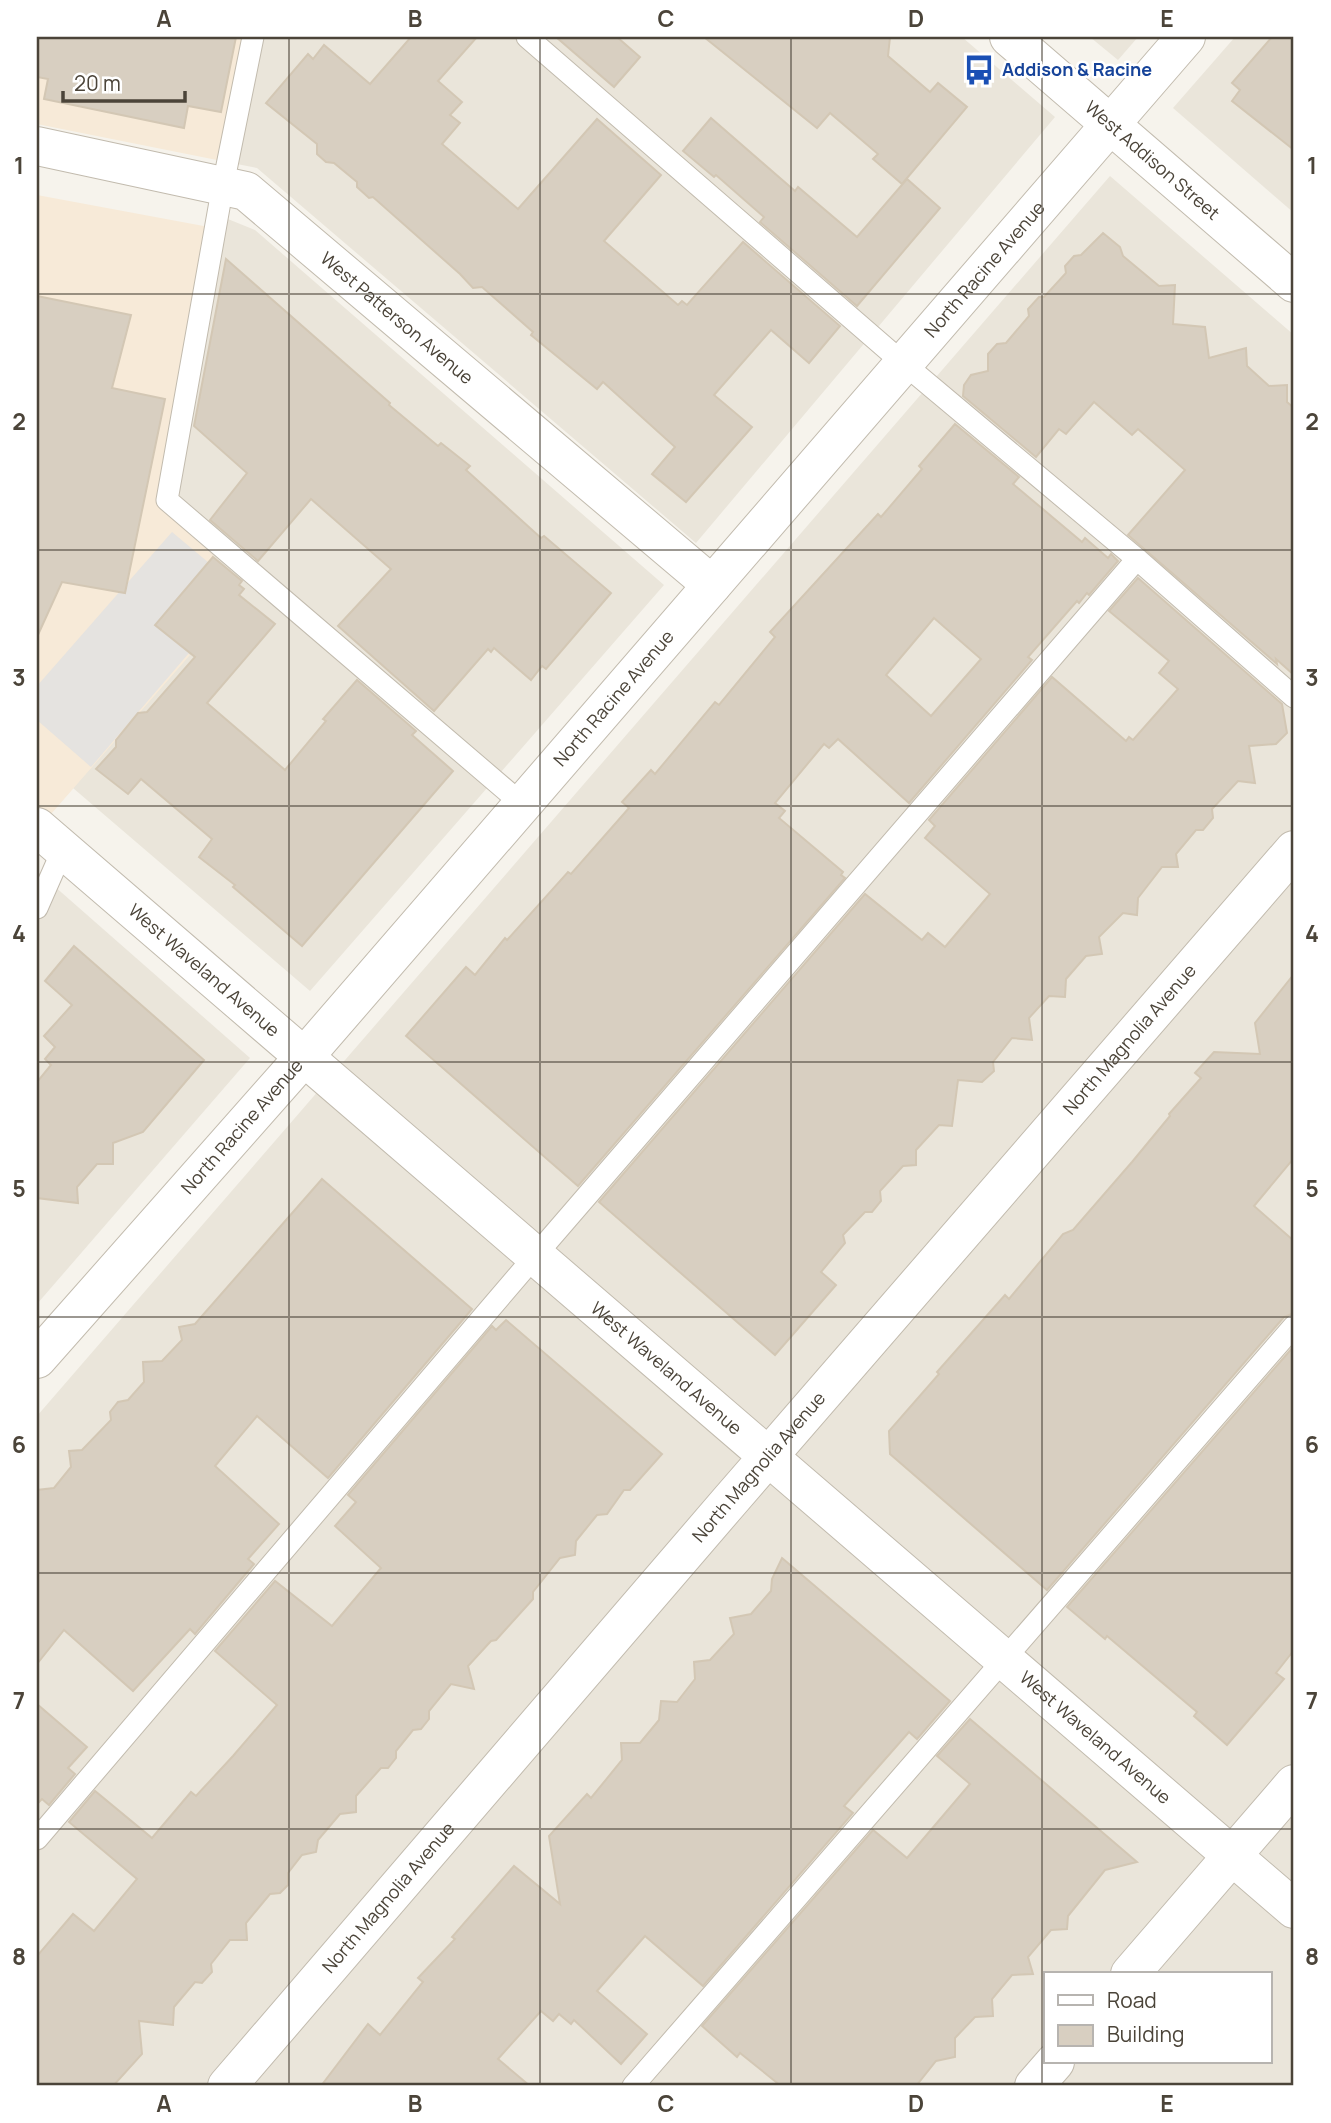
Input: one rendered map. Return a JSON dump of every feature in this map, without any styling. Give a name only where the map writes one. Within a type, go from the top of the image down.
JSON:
[{"type":"street","name":"West Addison Street","points":[[1009,37],[1294,283]]},
{"type":"street","name":"North Racine Avenue","points":[[37,1359],[304,1057],[1186,37]]},
{"type":"street","name":"West Patterson Avenue","points":[[37,146],[246,191],[712,585]]},
{"type":"street","name":"West Waveland Avenue","points":[[50,838],[1294,1909]]},
{"type":"street","name":"North Magnolia Avenue","points":[[227,2086],[1294,850]]},
{"type":"street","points":[[1132,1972],[1294,1784]]},
{"type":"street","points":[[1034,2086],[1053,2064]]},
{"type":"lane","points":[[253,37],[223,185],[167,500],[523,804]]},
{"type":"lane","points":[[527,37],[903,363],[1137,559],[1294,697]]},
{"type":"lane","points":[[37,1839],[535,1256],[1137,559]]},
{"type":"lane","points":[[37,908],[50,838]]},
{"type":"lane","points":[[632,2086],[1294,1326]]},
{"type":"shaded area","points":[[37,37],[261,37],[237,164],[37,124]]},
{"type":"shaded area","points":[[261,37],[962,37],[1055,117],[696,543],[257,168],[237,164]]},
{"type":"shaded area","points":[[1090,37],[1138,37],[1118,60]]},
{"type":"shaded area","points":[[1235,37],[1294,37],[1294,213],[1173,108]]},
{"type":"shaded area","points":[[1110,176],[1294,335],[1294,2086],[37,2086],[37,1416]]},
{"type":"shaded area","points":[[37,195],[209,227],[159,506],[214,556],[155,625],[190,655],[37,830]]},
{"type":"shaded area","points":[[213,213],[255,230],[664,585],[310,991],[73,788],[189,655],[155,626],[158,507]]},
{"type":"shaded area","points":[[172,532],[209,563],[156,625],[189,653],[91,767],[37,720],[37,686]]},
{"type":"shaded area","points":[[37,871],[250,1058],[37,1304]]},
{"type":"building","points":[[37,37],[236,37],[221,112],[188,106],[184,128],[44,99],[48,79],[37,77]]},
{"type":"building","points":[[411,37],[477,37],[438,81],[462,102],[450,115],[460,123],[442,144],[518,209],[597,119],[661,175],[604,241],[678,305],[682,301],[687,305],[743,242],[840,326],[809,363],[771,330],[714,395],[752,427],[686,502],[652,474],[675,447],[603,382],[597,389],[531,335],[533,332],[482,287],[473,288],[373,197],[369,198],[357,187],[357,182],[334,163],[326,162],[317,154],[317,144],[266,103],[308,54],[313,59],[324,45],[370,84]]},
{"type":"building","points":[[556,37],[617,37],[640,57],[614,87]]},
{"type":"building","points":[[704,37],[890,37],[888,56],[930,92],[938,83],[967,107],[902,184],[873,159],[878,154],[830,113],[817,128]]},
{"type":"building","points":[[1272,37],[1294,37],[1294,150],[1232,101],[1240,90],[1232,83]]},
{"type":"building","points":[[711,118],[795,191],[798,187],[857,237],[907,179],[940,208],[857,306],[760,222],[764,217],[716,175],[714,177],[683,151]]},
{"type":"building","points":[[1103,233],[1120,247],[1123,256],[1159,286],[1175,285],[1173,324],[1205,327],[1209,358],[1246,348],[1247,366],[1269,386],[1287,385],[1287,402],[1294,408],[1294,675],[1276,659],[1277,664],[1128,535],[1185,470],[1138,429],[1132,435],[1094,402],[1066,434],[1059,429],[1036,457],[963,396],[964,385],[971,375],[988,371],[988,354],[997,344],[1006,343],[1029,316],[1028,309],[1039,297],[1044,297],[1066,273],[1065,266],[1074,256],[1081,255]]},
{"type":"building","points":[[226,259],[390,403],[389,405],[438,446],[441,443],[470,466],[466,470],[541,538],[544,536],[611,593],[546,669],[542,666],[531,680],[494,648],[491,652],[488,649],[434,711],[338,626],[391,569],[311,499],[258,561],[210,520],[247,473],[194,426]]},
{"type":"building","points":[[37,296],[131,315],[112,388],[165,399],[125,593],[62,582],[37,637]]},
{"type":"building","points":[[955,424],[1019,477],[1013,484],[1082,542],[1085,538],[1108,558],[1111,554],[1118,561],[1089,595],[1087,593],[1079,603],[1077,601],[1028,657],[1032,660],[909,803],[838,739],[829,748],[824,744],[775,803],[785,811],[779,818],[843,872],[841,875],[845,878],[578,1186],[406,1036],[466,967],[475,975],[505,938],[507,940],[568,872],[571,874],[629,808],[622,802],[651,770],[655,774],[715,702],[719,705],[775,637],[770,632],[878,514],[881,517],[922,469],[919,466]],"holes":[[[934,618],[981,659],[931,716],[886,675]]]},
{"type":"building","points":[[213,557],[242,581],[239,585],[244,589],[239,595],[275,624],[207,703],[285,770],[326,721],[323,719],[357,680],[416,731],[412,735],[453,771],[302,946],[233,887],[235,885],[199,857],[212,839],[141,779],[128,794],[96,769],[116,747],[116,740],[138,713],[147,712],[195,657],[155,625]]},
{"type":"building","points":[[1138,578],[1282,704],[1287,733],[1276,744],[1249,746],[1255,783],[1238,781],[1212,809],[1213,818],[1203,830],[1196,830],[1176,854],[1178,867],[1162,867],[1138,898],[1137,915],[1123,913],[1099,937],[1102,954],[1086,956],[1066,979],[1065,997],[1049,996],[1029,1018],[1032,1040],[1012,1038],[993,1062],[994,1071],[982,1082],[958,1080],[952,1126],[939,1125],[916,1150],[916,1165],[903,1166],[880,1191],[881,1201],[872,1212],[865,1212],[843,1235],[845,1243],[821,1272],[836,1285],[775,1355],[599,1202],[865,894],[922,940],[928,933],[945,947],[990,894],[925,838],[935,826],[929,820],[1052,677],[1126,741],[1129,737],[1133,740],[1178,689],[1159,673],[1169,661],[1109,611]]},
{"type":"building","points":[[74,946],[204,1060],[143,1132],[113,1143],[113,1164],[97,1164],[77,1187],[78,1203],[37,1198],[37,1082],[51,1065],[45,1059],[55,1047],[44,1036],[72,1005],[45,981]]},
{"type":"building","points":[[1294,974],[1294,1158],[1254,1206],[1294,1241],[1294,1313],[1284,1317],[1047,1590],[890,1454],[889,1431],[1005,1295],[1009,1299],[1063,1234],[1073,1230],[1132,1162],[1201,1078],[1195,1073],[1214,1052],[1260,1054],[1255,1023]]},
{"type":"building","points":[[322,1179],[472,1309],[328,1478],[257,1416],[215,1466],[279,1524],[248,1559],[254,1564],[195,1634],[190,1629],[133,1691],[64,1630],[37,1664],[37,1490],[54,1488],[71,1467],[69,1451],[82,1450],[111,1420],[110,1412],[118,1402],[128,1400],[144,1382],[143,1362],[162,1361],[182,1340],[179,1327],[195,1324]]},
{"type":"building","points":[[506,1320],[662,1454],[630,1490],[624,1490],[607,1514],[597,1515],[576,1541],[575,1555],[560,1558],[533,1592],[533,1599],[468,1666],[474,1689],[451,1684],[429,1711],[429,1719],[421,1729],[413,1730],[396,1751],[396,1758],[388,1768],[381,1768],[356,1796],[356,1812],[340,1814],[318,1840],[316,1852],[302,1855],[288,1873],[288,1885],[280,1893],[270,1894],[246,1923],[247,1940],[230,1940],[211,1964],[212,1972],[202,1983],[195,1982],[174,2007],[173,2025],[139,2021],[142,2054],[113,2086],[37,2086],[37,1956],[73,1914],[94,1931],[137,1879],[69,1822],[95,1791],[152,1838],[191,1792],[196,1796],[233,1756],[277,1705],[215,1651],[275,1581],[332,1626],[381,1568],[335,1526],[356,1502],[348,1495],[492,1326],[496,1330]]},
{"type":"building","points":[[1294,1346],[1294,1650],[1276,1673],[1284,1679],[1227,1745],[1194,1716],[1197,1712],[1107,1636],[1105,1639],[1067,1607]]},
{"type":"building","points":[[782,1558],[950,1701],[917,1739],[909,1732],[844,1806],[853,1813],[703,1986],[645,1936],[597,1991],[647,2034],[621,2064],[574,2020],[571,2024],[559,2014],[553,2021],[541,2011],[498,2059],[530,2086],[321,2086],[368,2024],[380,2035],[423,1982],[418,1978],[455,1939],[452,1937],[514,1866],[560,1904],[549,1836],[587,1794],[591,1798],[622,1760],[621,1743],[640,1743],[659,1720],[661,1701],[677,1702],[695,1679],[694,1662],[710,1660],[734,1634],[730,1618],[751,1614],[771,1591],[772,1579]]},
{"type":"building","points":[[37,1704],[87,1747],[68,1768],[75,1774],[49,1805],[42,1799],[37,1804]]},
{"type":"building","points":[[970,1719],[1137,1862],[1105,1870],[1068,1916],[1067,1929],[1051,1930],[1028,1957],[1033,1974],[1012,1975],[992,1999],[993,2016],[975,2017],[955,2038],[955,2057],[936,2061],[916,2086],[781,2086],[740,2053],[737,2057],[702,2026],[873,1830],[907,1858],[970,1784],[937,1756]]},
{"type":"place","name":"Addison & Racine","points":[[979,70]]}]
